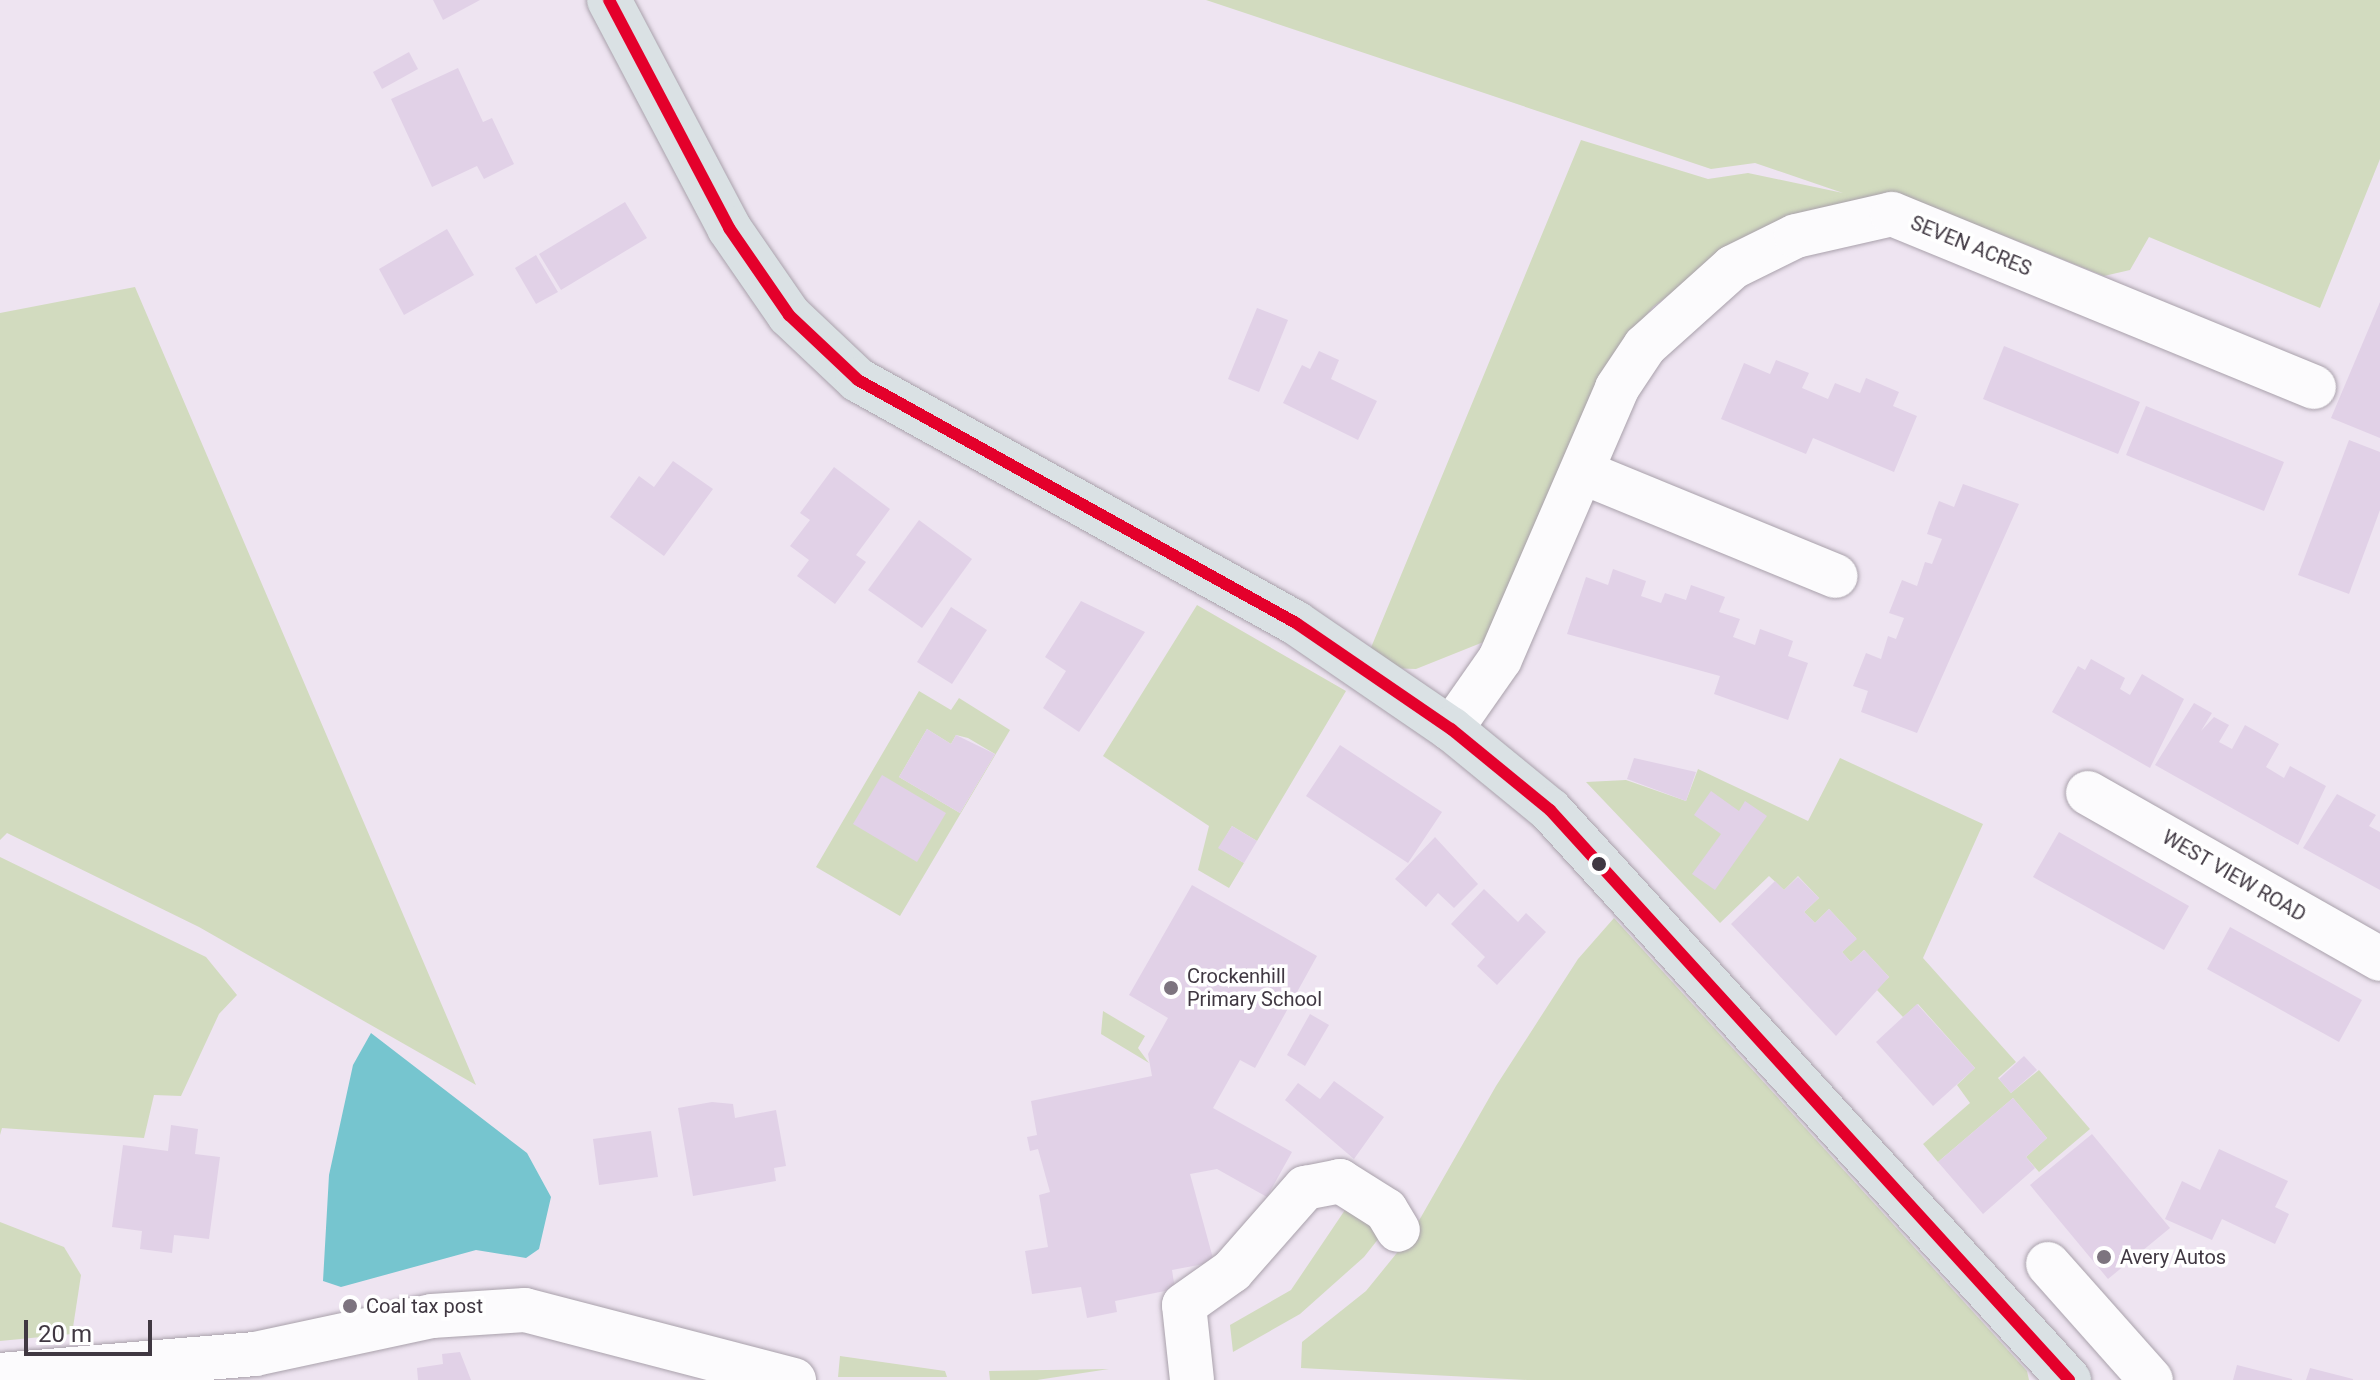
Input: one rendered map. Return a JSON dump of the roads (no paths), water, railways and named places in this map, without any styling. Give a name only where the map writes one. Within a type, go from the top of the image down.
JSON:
[{"type":"main road","points":[[609,0],[729,228],[789,315],[858,380],[1296,623],[1451,729],[1597,857],[2069,1380]]},
{"type":"street","name":"SEVEN ACRES","points":[[1451,729],[1500,659],[1617,388],[1645,346],[1733,267],[1796,236],[1892,214],[2314,387]]},
{"type":"street","points":[[1582,472],[1836,576]]},
{"type":"street","name":"WEST VIEW ROAD","points":[[2088,793],[2380,959]]},
{"type":"street","points":[[1192,1380],[1184,1305],[1232,1271],[1305,1188],[1340,1181],[1386,1210],[1398,1230]]},
{"type":"street","points":[[2048,1264],[2151,1380]]},
{"type":"street","points":[[0,1375],[255,1354],[432,1316],[525,1310],[794,1380]]},
{"type":"water","points":[[371,1033],[527,1153],[551,1197],[539,1249],[526,1258],[476,1250],[341,1287],[323,1281],[329,1175],[353,1065]]},
{"type":"place","name":"Crockenhill Primary School","points":[[1171,988]]},
{"type":"place","name":"Avery Autos","points":[[2104,1257]]},
{"type":"place","name":"Coal tax post","points":[[350,1306]]}]
